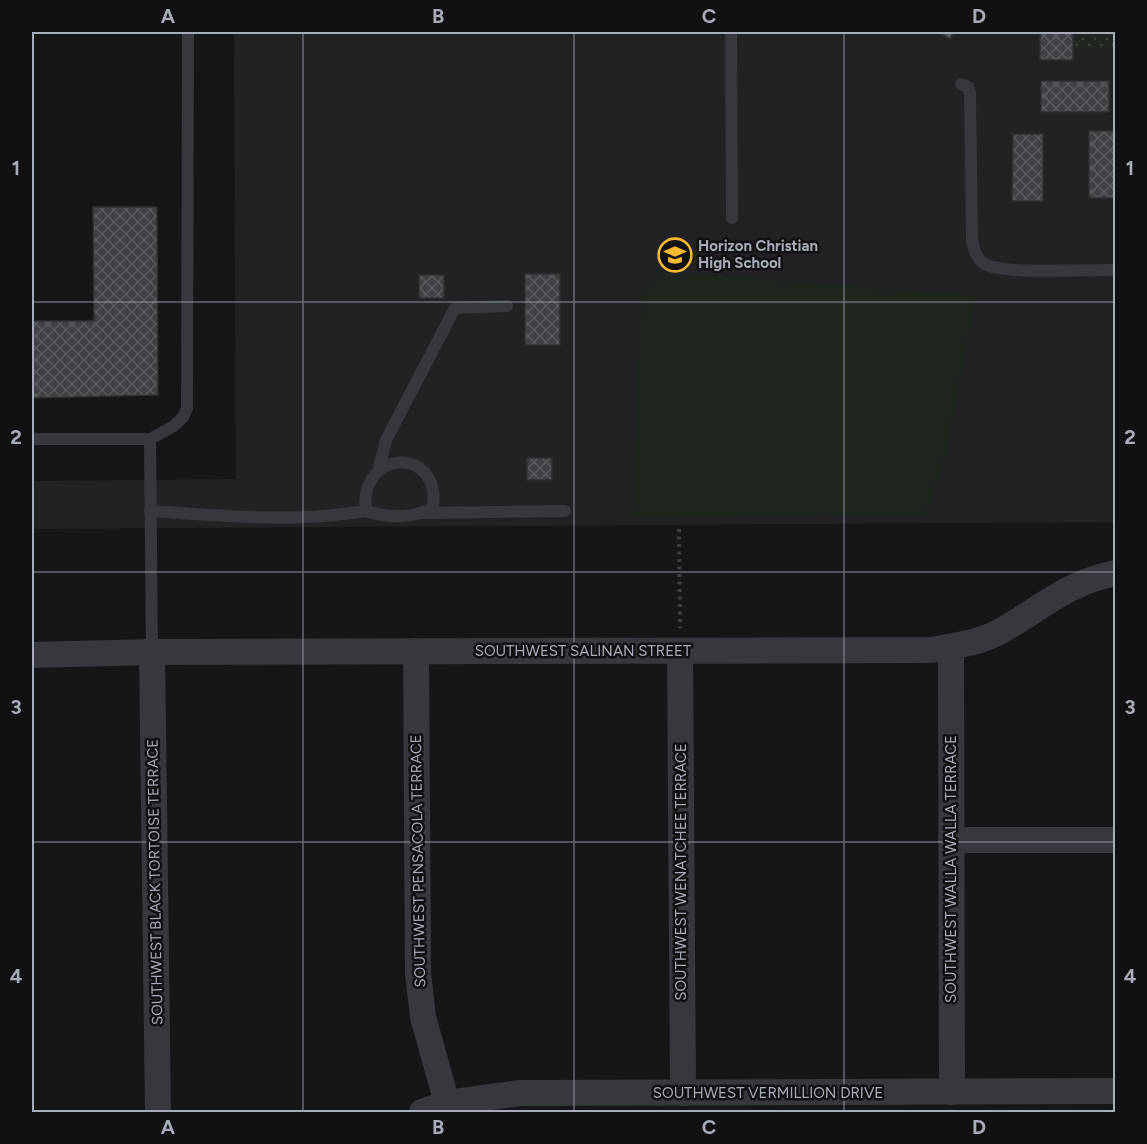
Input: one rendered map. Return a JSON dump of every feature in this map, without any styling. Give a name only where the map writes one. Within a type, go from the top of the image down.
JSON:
[{"type":"street","name":"SOUTHWEST SALINAN STREET","points":[[32,655],[152,652],[893,651],[951,647],[968,645],[1000,632],[1057,593],[1090,578],[1116,573]]},
{"type":"street","name":"SOUTHWEST WALLA WALLA TERRACE","points":[[951,647],[952,1092]]},
{"type":"street","name":"SOUTHWEST PENSACOLA TERRACE","points":[[417,651],[418,973],[423,1017],[447,1102]]},
{"type":"street","name":"SOUTHWEST WENATCHEE TERRACE","points":[[680,651],[683,1093]]},
{"type":"street","name":"SOUTHWEST BLACK TORTOISE TERRACE","points":[[152,652],[158,1113]]},
{"type":"street","points":[[951,840],[1116,840]]},
{"type":"street","name":"SOUTHWEST VERMILLION DRIVE","points":[[422,1113],[447,1102],[521,1093],[1116,1091]]},
{"type":"lane","points":[[32,439],[150,439],[174,426],[183,417],[187,408],[188,32]]},
{"type":"lane","points":[[731,32],[732,218]]},
{"type":"lane","points":[[961,84],[968,87],[970,92],[972,240],[976,254],[984,264],[1004,269],[1116,270]]},
{"type":"lane","points":[[366,511],[364,496],[380,468],[386,440],[455,308],[507,306]]},
{"type":"lane","points":[[150,439],[152,652]]},
{"type":"lane","points":[[380,468],[392,462],[412,464],[424,471],[432,480],[434,494],[433,507],[424,513]]},
{"type":"lane","points":[[150,511],[272,519],[366,511],[393,516],[424,513],[565,511]]},
{"type":"path","points":[[679,529],[680,651]]},
{"type":"shaded area","name":"Horizon Christian High School","points":[[234,32],[1115,32],[1115,522],[32,529],[32,481],[236,479]]},
{"type":"shaded area","points":[[1073,32],[1115,32],[1115,49],[1073,49]]},
{"type":"shaded area","points":[[660,271],[976,296],[945,456],[925,515],[864,516],[824,513],[786,516],[633,517],[641,290]]},
{"type":"building","points":[[937,32],[954,32],[950,39]]},
{"type":"building","points":[[1040,32],[1073,32],[1073,60],[1040,60]]},
{"type":"building","points":[[1041,81],[1109,81],[1109,112],[1041,112]]},
{"type":"building","points":[[1089,131],[1116,131],[1116,198],[1089,198]]},
{"type":"building","points":[[1013,134],[1043,134],[1043,201],[1012,201]]},
{"type":"building","points":[[93,207],[157,207],[158,395],[32,398],[32,321],[94,321]]},
{"type":"building","points":[[525,274],[560,274],[560,345],[525,345]]},
{"type":"building","points":[[419,275],[444,275],[444,298],[419,298]]},
{"type":"building","points":[[527,458],[552,458],[552,480],[527,480]]},
{"type":"place","name":"Horizon Christian High School","points":[[675,255]]}]
